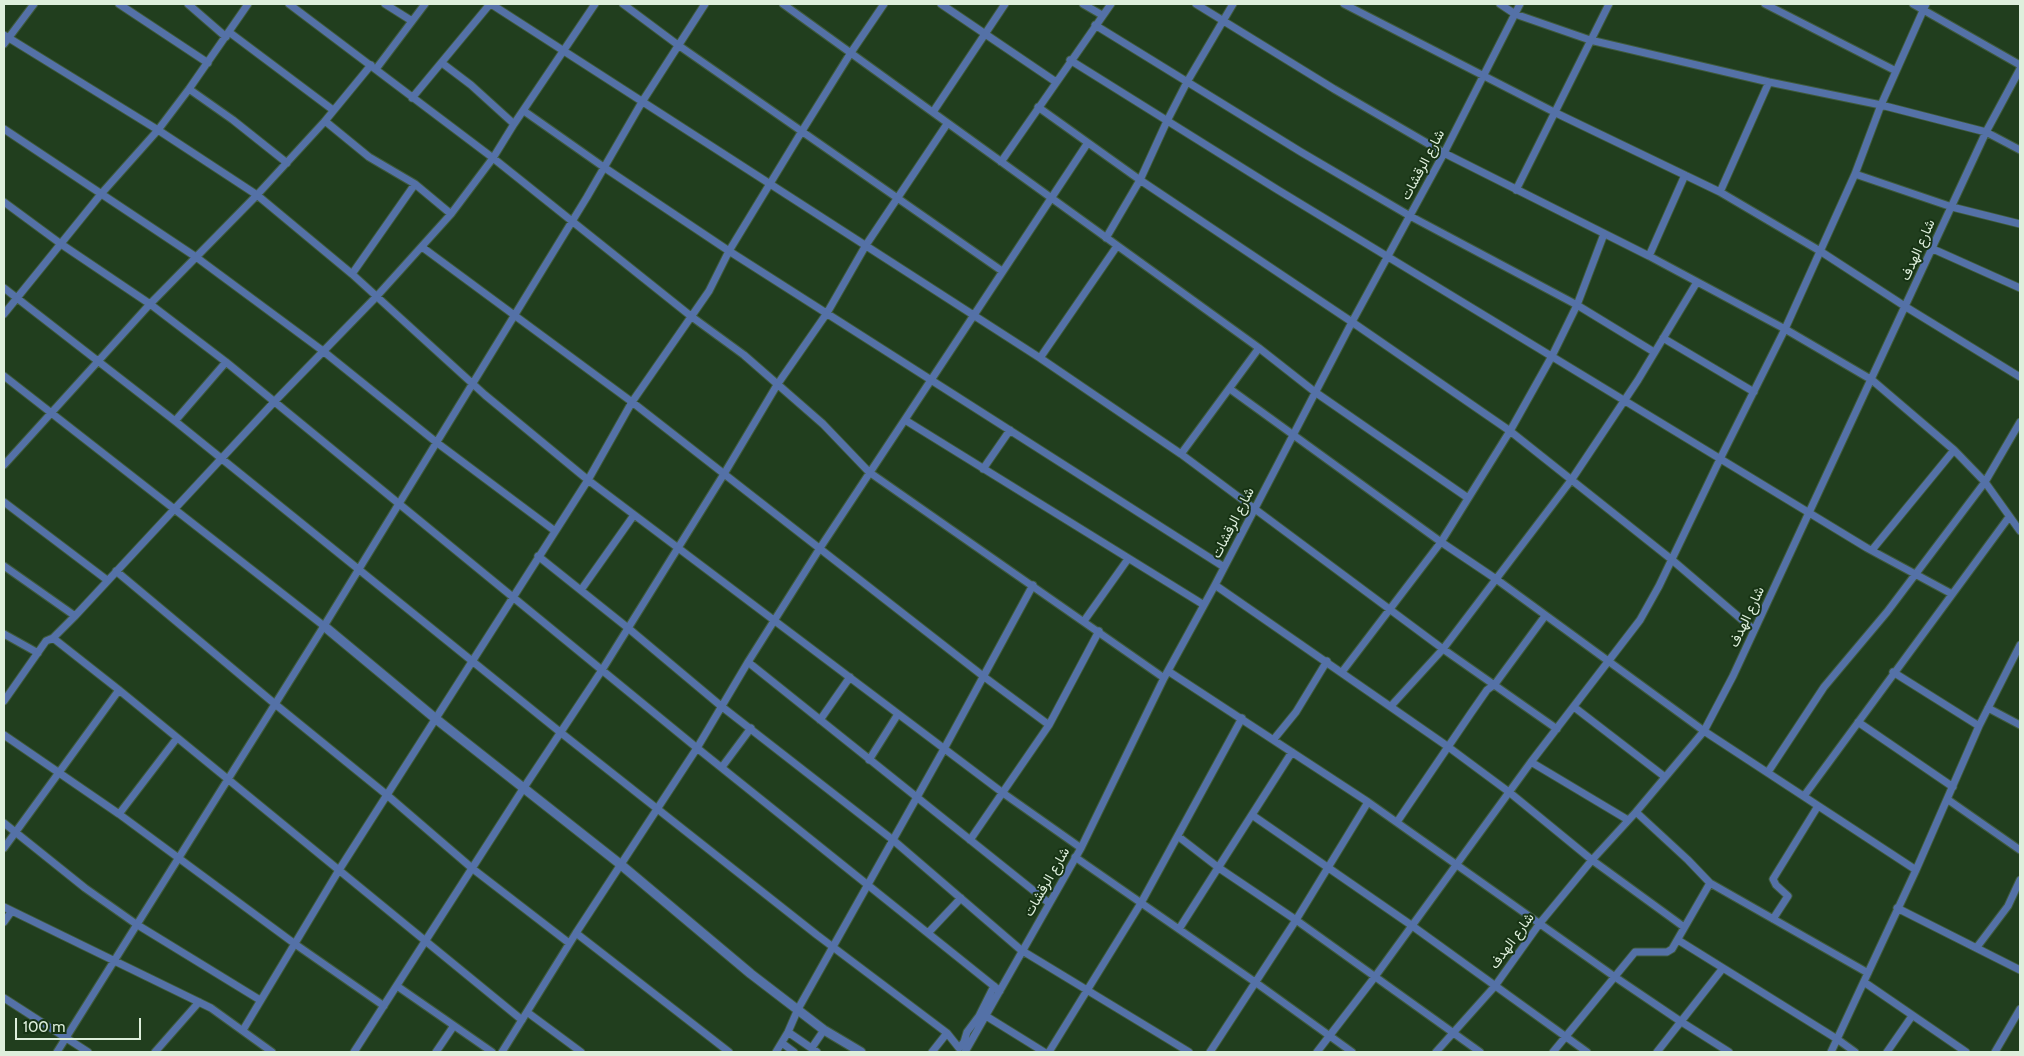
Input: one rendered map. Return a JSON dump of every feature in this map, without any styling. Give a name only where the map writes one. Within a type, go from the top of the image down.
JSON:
[{"type":"street","points":[[34,4],[5,39],[158,130],[257,195],[352,274],[473,384],[588,480],[944,749],[1081,848]]},
{"type":"street","points":[[119,4],[208,63]]},
{"type":"street","points":[[188,4],[333,110]]},
{"type":"street","points":[[4,314],[101,194],[158,130],[228,35],[248,4]]},
{"type":"street","points":[[289,4],[493,158],[692,317],[744,355],[823,424],[869,472],[1164,678]]},
{"type":"street","points":[[385,4],[412,21]]},
{"type":"street","points":[[4,465],[150,304],[257,195],[325,121],[374,67],[425,4]]},
{"type":"street","points":[[412,98],[490,4],[1040,358],[1181,454],[1443,649],[1557,728]]},
{"type":"street","points":[[4,701],[46,641],[53,638],[75,616],[322,351],[377,296],[451,214],[493,158],[595,4]]},
{"type":"street","points":[[623,4],[678,45],[1002,271]]},
{"type":"street","points":[[57,1052],[324,626],[605,168],[642,102],[704,4]]},
{"type":"street","points":[[783,4],[947,124],[1051,196],[1259,348],[1315,392],[1468,498]]},
{"type":"street","points":[[243,1030],[339,870],[588,480],[632,402],[709,291],[729,251],[802,131],[884,4]]},
{"type":"street","points":[[941,4],[1056,82]]},
{"type":"street","points":[[933,112],[1005,4]]},
{"type":"street","points":[[1083,4],[1102,15]]},
{"type":"street","points":[[1001,162],[1070,60],[1111,4]]},
{"type":"street","points":[[1196,4],[1224,19],[1334,89],[1444,153],[1650,256],[1785,329],[1872,380],[1954,450],[1985,482],[2020,531]]},
{"type":"street","points":[[1106,238],[1140,180],[1187,82],[1232,4]]},
{"type":"street","points":[[1344,4],[1556,113],[1720,192],[1820,251],[1906,307],[2020,377]]},
{"type":"street","points":[[1500,4],[1515,14],[1590,40],[1769,82],[1881,105],[1986,132],[2020,150]]},
{"type":"street","name":"شارع الرقشات","points":[[965,1052],[986,1016],[997,988],[1022,950],[1081,848],[1164,678],[1215,585],[1352,322],[1444,153],[1482,75],[1520,4]]},
{"type":"street","points":[[1516,190],[1609,4]]},
{"type":"street","points":[[1765,4],[1896,71]]},
{"type":"street","points":[[1913,4],[1925,7],[2020,67]]},
{"type":"street","points":[[1317,1052],[1374,978],[1531,762],[1640,620],[1659,586],[1785,329],[1856,174],[1881,105],[1925,7]]},
{"type":"street","points":[[1095,25],[1410,216],[1576,305],[1654,352]]},
{"type":"street","points":[[1070,60],[1720,459],[1872,550],[1952,594]]},
{"type":"street","points":[[442,63],[476,89],[514,124]]},
{"type":"street","name":"شارع الهدف","points":[[1436,1052],[1495,986],[1540,923],[1592,860],[1636,812],[1704,731],[1733,676],[1986,132],[2020,67]]},
{"type":"street","points":[[1720,192],[1769,82]]},
{"type":"street","points":[[189,89],[233,120],[286,163]]},
{"type":"street","points":[[1038,107],[1087,144],[1510,431],[1671,559],[1754,630]]},
{"type":"street","points":[[524,110],[605,168],[729,251],[1224,567]]},
{"type":"street","points":[[325,121],[369,158],[415,184],[451,214]]},
{"type":"street","points":[[354,1052],[602,670],[777,385],[827,313],[866,246],[947,124]]},
{"type":"street","points":[[4,129],[196,257],[322,351],[436,442],[556,531]]},
{"type":"street","points":[[502,1052],[620,864],[697,748],[748,662],[820,548],[1087,144]]},
{"type":"street","points":[[1856,174],[1952,207],[2020,224]]},
{"type":"street","points":[[1650,256],[1685,175]]},
{"type":"street","points":[[352,274],[415,184]]},
{"type":"street","points":[[4,202],[61,244],[150,304],[226,362],[398,505],[697,748],[997,988],[967,1032],[964,1042],[959,1048],[947,1033],[560,732],[175,421],[4,288]]},
{"type":"street","points":[[1342,672],[1441,542],[1510,431],[1552,356],[1576,305],[1604,234]]},
{"type":"street","points":[[1040,358],[1117,246]]},
{"type":"street","points":[[422,247],[632,402],[983,676],[1049,725]]},
{"type":"street","points":[[1933,249],[2020,288]]},
{"type":"street","points":[[1391,706],[1443,649],[1572,479],[1625,400],[1697,282]]},
{"type":"street","points":[[1663,338],[1754,392]]},
{"type":"street","points":[[1181,454],[1259,348]]},
{"type":"street","points":[[175,421],[226,362]]},
{"type":"street","points":[[4,376],[174,511],[324,626],[523,789],[620,864],[751,974],[824,1030],[861,1052]]},
{"type":"street","points":[[1230,389],[1441,542],[1496,579],[1704,731],[1916,870]]},
{"type":"street","points":[[905,420],[1128,560],[1204,605]]},
{"type":"street","points":[[1768,772],[1824,687],[1887,612],[1985,482],[2020,422]]},
{"type":"street","points":[[983,469],[1010,430]]},
{"type":"street","points":[[1872,550],[1954,450]]},
{"type":"street","points":[[4,502],[107,580]]},
{"type":"street","points":[[581,590],[634,515]]},
{"type":"street","points":[[1804,796],[1893,672],[2009,517]]},
{"type":"street","points":[[538,556],[721,706],[893,840],[1022,950],[1189,1052]]},
{"type":"street","points":[[1084,621],[1128,560]]},
{"type":"street","points":[[4,566],[75,616]]},
{"type":"street","points":[[116,571],[387,795],[473,869],[569,944]]},
{"type":"street","points":[[776,1052],[1033,585]]},
{"type":"street","points":[[1215,585],[1447,746],[1509,792],[1592,860],[1684,927]]},
{"type":"street","points":[[1397,822],[1447,746],[1487,690],[1495,684],[1545,616]]},
{"type":"street","points":[[970,840],[1049,725],[1099,631]]},
{"type":"street","points":[[4,634],[38,653]]},
{"type":"street","points":[[53,638],[522,1020]]},
{"type":"street","points":[[1831,1052],[1916,870],[1979,726],[2020,645]]},
{"type":"street","points":[[1274,740],[1301,704],[1327,661]]},
{"type":"street","points":[[748,662],[1049,903]]},
{"type":"street","points":[[1168,671],[1368,802],[1615,977],[1680,1022],[1729,1052]]},
{"type":"street","points":[[1893,672],[1979,726]]},
{"type":"street","points":[[820,720],[850,677]]},
{"type":"street","points":[[4,848],[57,772],[119,690]]},
{"type":"street","points":[[1574,707],[1665,777]]},
{"type":"street","points":[[1988,708],[2020,726]]},
{"type":"street","points":[[869,760],[898,714]]},
{"type":"street","points":[[1049,1052],[1141,903],[1179,837],[1242,718]]},
{"type":"street","points":[[1858,722],[1953,787]]},
{"type":"street","points":[[722,767],[751,728]]},
{"type":"street","points":[[4,735],[119,814],[295,944],[384,1006]]},
{"type":"street","points":[[119,814],[177,738]]},
{"type":"street","points":[[1179,929],[1292,752]]},
{"type":"street","points":[[1531,762],[1628,820]]},
{"type":"street","points":[[1947,799],[2020,850]]},
{"type":"street","points":[[1210,1052],[1296,920],[1368,802]]},
{"type":"street","points":[[1773,919],[1788,896],[1776,885],[1773,879],[1818,806]]},
{"type":"street","points":[[1636,812],[1710,883],[1868,973]]},
{"type":"street","points":[[1252,815],[1412,925],[1587,1052]]},
{"type":"street","points":[[4,823],[91,892],[136,924],[260,1000]]},
{"type":"street","points":[[1179,837],[1219,868],[1296,920],[1374,978],[1480,1052]]},
{"type":"street","points":[[1075,858],[1255,982],[1352,1052]]},
{"type":"street","points":[[1977,947],[2008,906],[2020,880]]},
{"type":"street","points":[[1553,1052],[1635,952],[1667,952],[1672,949],[1710,883]]},
{"type":"street","points":[[928,933],[961,898]]},
{"type":"street","points":[[4,907],[199,1002],[243,1030],[272,1052]]},
{"type":"street","points":[[1898,908],[2020,970]]},
{"type":"street","points":[[4,922],[11,912]]},
{"type":"street","points":[[576,933],[729,1052]]},
{"type":"street","points":[[1678,940],[1855,1052]]},
{"type":"street","points":[[1657,1052],[1723,968]]},
{"type":"street","points":[[1864,982],[1966,1052]]},
{"type":"street","points":[[397,986],[453,1027],[492,1052]]},
{"type":"street","points":[[4,998],[88,1052]]},
{"type":"street","points":[[158,1051],[199,1002]]},
{"type":"street","points":[[1995,1052],[2020,1009]]},
{"type":"street","points":[[527,1012],[581,1052]]},
{"type":"street","points":[[986,1016],[1044,1052]]},
{"type":"street","points":[[1887,1052],[1912,1016]]},
{"type":"street","points":[[436,1052],[453,1027]]},
{"type":"street","points":[[815,1051],[813,1046],[824,1030]]},
{"type":"street","points":[[788,1032],[815,1051]]},
{"type":"street","points":[[932,1052],[947,1033]]},
{"type":"street","points":[[782,1043],[794,1052]]}]
